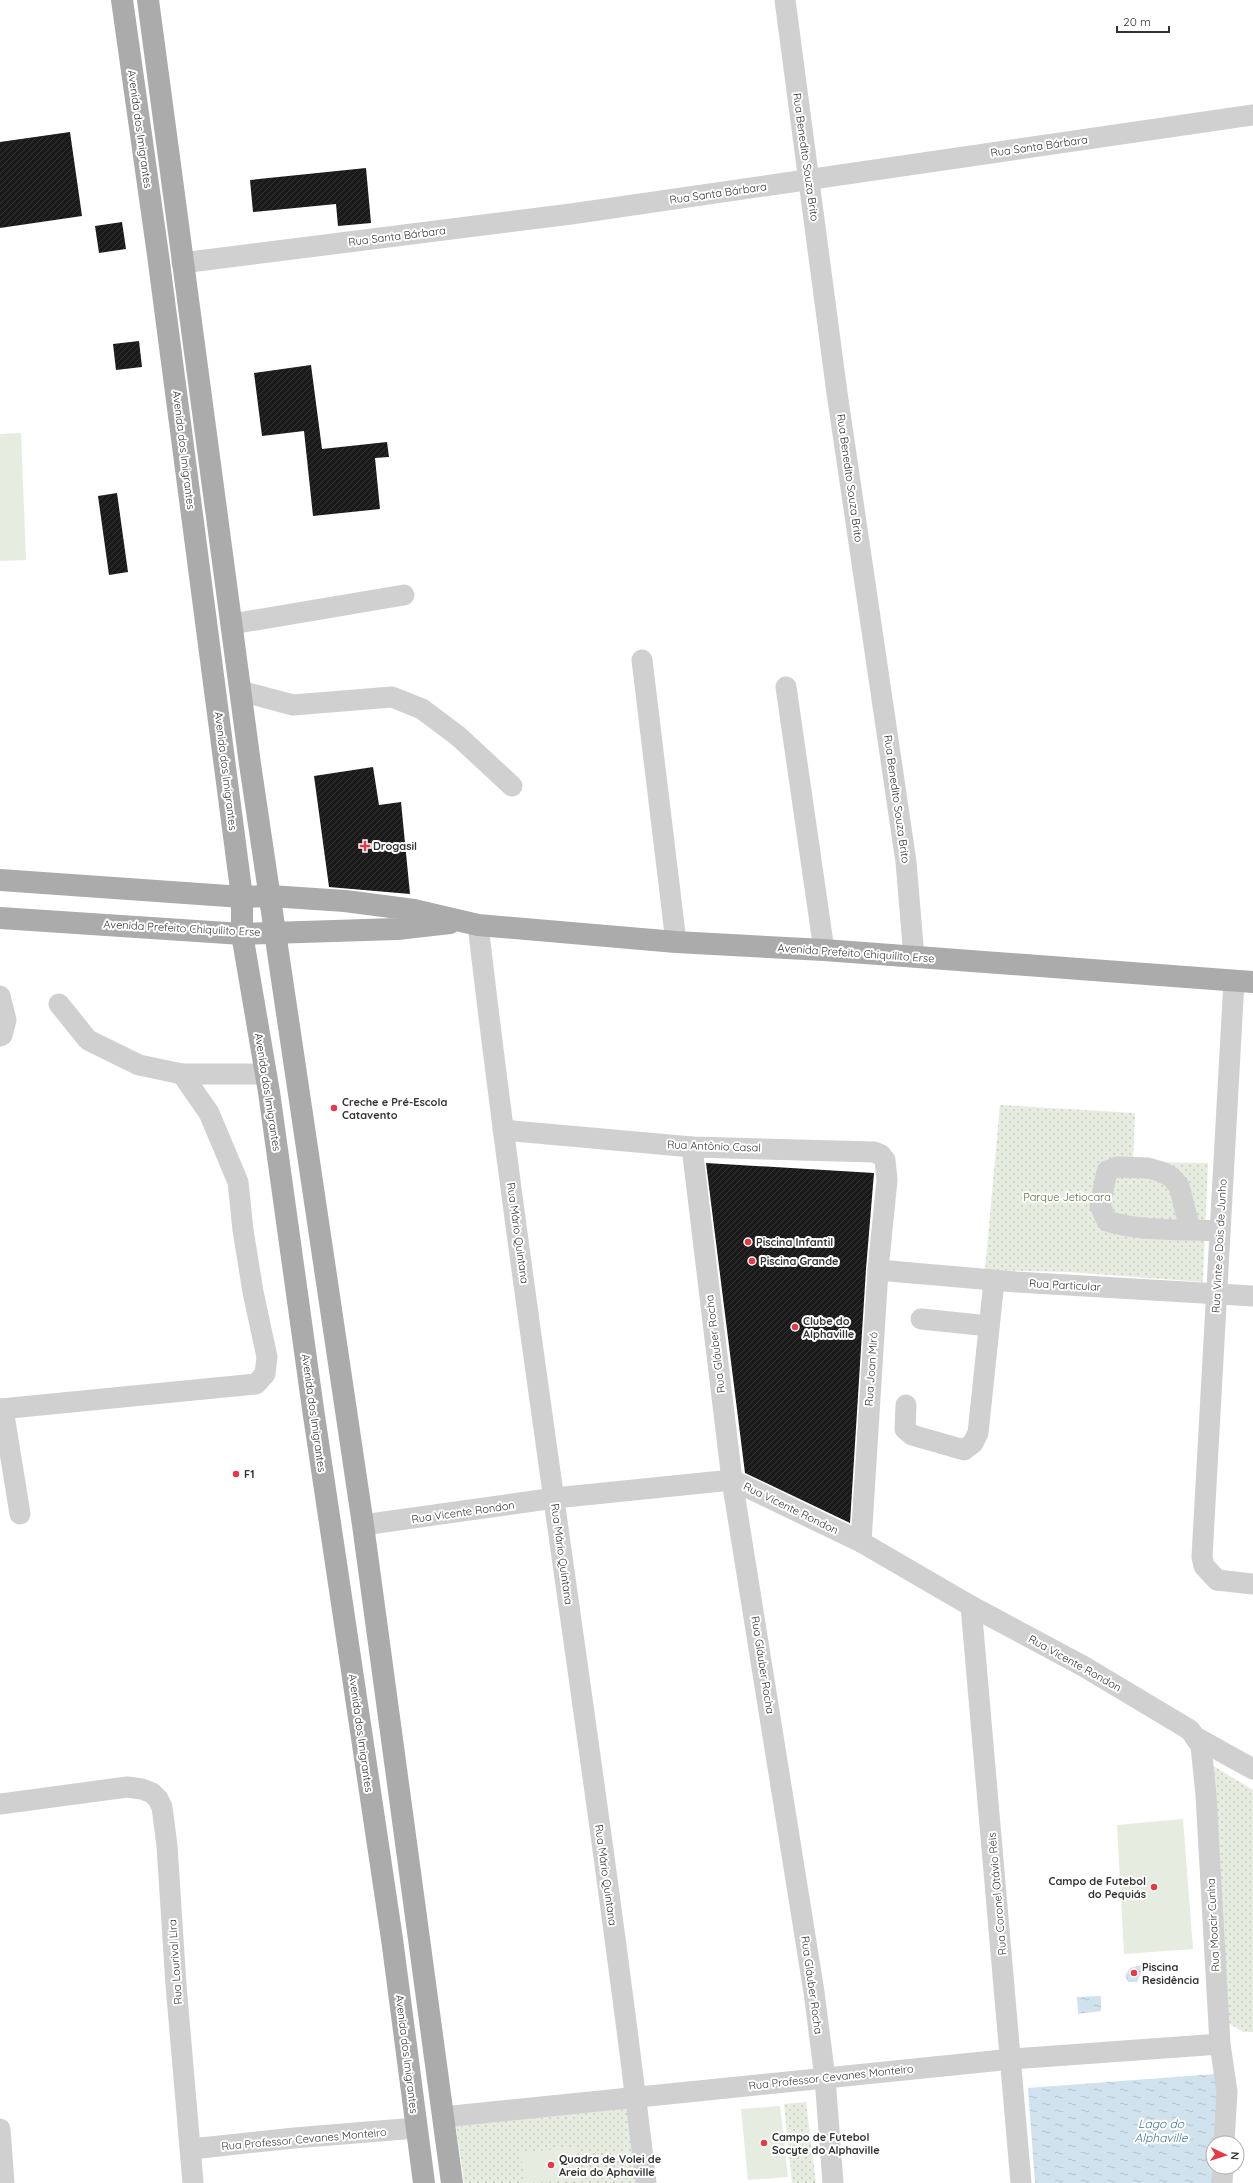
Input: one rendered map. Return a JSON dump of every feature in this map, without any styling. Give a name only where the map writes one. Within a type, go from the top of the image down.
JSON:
[{"type":"main road","name":"Avenida dos Imigrantes","points":[[122,0],[158,255],[242,897],[242,934],[266,1074],[313,1410],[392,1939],[424,2183]]},
{"type":"main road","name":"Avenida dos Imigrantes","points":[[148,0],[240,691],[363,1525],[452,2183]]},
{"type":"main road","points":[[207,630],[221,638],[232,624]]},
{"type":"main road","points":[[0,880],[242,897]]},
{"type":"main road","name":"Avenida Prefeito Chiquilito Erse","points":[[242,897],[270,896],[385,906],[437,915],[468,923],[676,942],[824,950],[1243,981]]},
{"type":"main road","name":"Avenida Prefeito Chiquilito Erse","points":[[0,918],[242,934],[404,928],[468,923]]},
{"type":"main road","points":[[313,1410],[345,1405]]},
{"type":"street","name":"Rua Benedito Souza Brito","points":[[785,0],[837,393],[906,862],[914,957]]},
{"type":"street","name":"Rua Santa Bárbara","points":[[182,263],[571,214],[1253,115]]},
{"type":"street","points":[[232,624],[404,595]]},
{"type":"street","points":[[642,660],[676,942]]},
{"type":"street","points":[[786,687],[824,950]]},
{"type":"street","points":[[240,691],[293,704],[392,697],[422,709],[458,736],[512,786]]},
{"type":"street","name":"Rua Mário Quintana","points":[[468,923],[503,1130],[555,1498],[646,2183]]},
{"type":"street","name":"Rua Vinte e Dois de Junho","points":[[1243,981],[1220,1231],[1202,1557],[1204,1566],[1210,1575],[1217,1580],[1253,1584]]},
{"type":"street","points":[[0,999],[6,1020],[2,1035],[0,1036]]},
{"type":"street","points":[[59,1004],[88,1040],[139,1065],[182,1074],[266,1074]]},
{"type":"street","points":[[20,1514],[2,1409],[256,1384],[265,1374],[266,1357],[253,1292],[243,1230],[238,1182],[209,1113],[182,1074]]},
{"type":"street","name":"Rua Antônio Casal","points":[[503,1130],[692,1147],[874,1152],[881,1155],[884,1160],[887,1180],[884,1196]]},
{"type":"street","name":"Rua Gláuber Rocha","points":[[692,1147],[732,1480],[777,1754],[826,2078],[833,2183]]},
{"type":"street","name":"Rua Joan Miró","points":[[861,1542],[884,1196]]},
{"type":"street","points":[[1190,1229],[1220,1231]]},
{"type":"street","name":"Rua Particular","points":[[878,1270],[994,1281],[1253,1296]]},
{"type":"street","points":[[906,1405],[905,1429],[912,1435],[964,1450],[973,1443],[978,1433],[994,1281]]},
{"type":"street","points":[[921,1319],[989,1326]]},
{"type":"street","name":"Rua Vicente Rondon","points":[[363,1525],[555,1498],[732,1480],[861,1542],[972,1606],[1083,1666],[1190,1730],[1197,1738]]},
{"type":"street","name":"Rua Coronel Otávio Réis","points":[[972,1606],[1012,2059],[1021,2183]]},
{"type":"street","points":[[1197,1738],[1253,1769]]},
{"type":"street","name":"Rua Moacir Cunha","points":[[1197,1738],[1201,1746],[1206,1794],[1220,2044],[1227,2092],[1224,2135]]},
{"type":"street","name":"Rua Lourival Lira","points":[[0,1804],[127,1787],[142,1789],[152,1793],[158,1799],[162,1807],[167,1846],[176,1985],[193,2183]]},
{"type":"street","name":"Rua Professor Cevanes Monteiro","points":[[443,2118],[635,2096],[1012,2059],[1220,2044]]},
{"type":"street","name":"Rua Professor Cevanes Monteiro","points":[[191,2149],[294,2138],[416,2128]]},
{"type":"street","points":[[0,2129],[4,2183]]},
{"type":"green space","points":[[21,433],[26,560],[0,561],[0,434]]},
{"type":"green space","name":"Parque Jetiocara","points":[[1000,1105],[1135,1113],[1133,1162],[1208,1163],[1203,1282],[1069,1272],[985,1270]]},
{"type":"green space","points":[[1210,1764],[1253,1790],[1253,2032],[1243,2032],[1227,2022]]},
{"type":"green space","name":"Campo de Futebol do Pequiás","points":[[1183,1819],[1193,1949],[1124,1954],[1117,1825]]},
{"type":"green space","points":[[806,2102],[816,2183],[792,2183],[784,2104]]},
{"type":"green space","name":"Campo de Futebol Socyte do Alphaville","points":[[780,2106],[788,2177],[748,2180],[741,2109]]},
{"type":"green space","points":[[634,2108],[642,2183],[464,2183],[456,2126]]},
{"type":"green space","name":"Quadra de Volei de Areia do Aphaville","points":[[577,2148],[580,2179],[524,2183],[521,2152]]},
{"type":"water","name":"Piscina Residência","points":[[1149,1963],[1148,1970],[1142,1970],[1137,1982],[1128,1982],[1125,1976],[1130,1968]]},
{"type":"water","points":[[1101,1996],[1101,2011],[1078,2014],[1077,1997]]},
{"type":"water","name":"Lago do Alphaville","points":[[1215,2074],[1224,2095],[1222,2135],[1205,2135],[1205,2175],[1216,2175],[1218,2183],[1035,2183],[1028,2088]]},
{"type":"building","points":[[70,132],[82,216],[0,228],[0,142]]},
{"type":"building","points":[[366,168],[371,223],[338,226],[336,204],[253,212],[250,180]]},
{"type":"building","points":[[122,222],[126,249],[99,253],[95,226]]},
{"type":"building","points":[[139,341],[142,367],[116,370],[113,344]]},
{"type":"building","points":[[311,365],[322,449],[387,442],[389,457],[375,458],[380,509],[313,516],[304,431],[262,436],[254,373]]},
{"type":"building","points":[[117,493],[128,572],[109,575],[98,496]]},
{"type":"building","name":"Drogasil","points":[[373,767],[379,805],[401,802],[410,894],[329,887],[314,776]]},
{"type":"building","name":"Clube do Alphaville","points":[[706,1163],[874,1173],[866,1269],[850,1523],[745,1473]]},
{"type":"place","name":"Drogasil","points":[[365,846]]},
{"type":"place","name":"Creche e Pré-Escola Catavento","points":[[334,1108]]},
{"type":"place","name":"Piscina Infantil","points":[[748,1242]]},
{"type":"place","name":"Piscina Grande","points":[[752,1261]]},
{"type":"place","name":"Clube do Alphaville","points":[[795,1327]]},
{"type":"place","name":"F1","points":[[236,1474]]},
{"type":"place","name":"Campo de Futebol do Pequiás","points":[[1154,1887]]},
{"type":"place","name":"Piscina Residência","points":[[1134,1973]]},
{"type":"place","name":"Campo de Futebol Socyte do Alphaville","points":[[764,2143]]},
{"type":"place","name":"Quadra de Volei de Areia do Aphaville","points":[[551,2165]]}]
